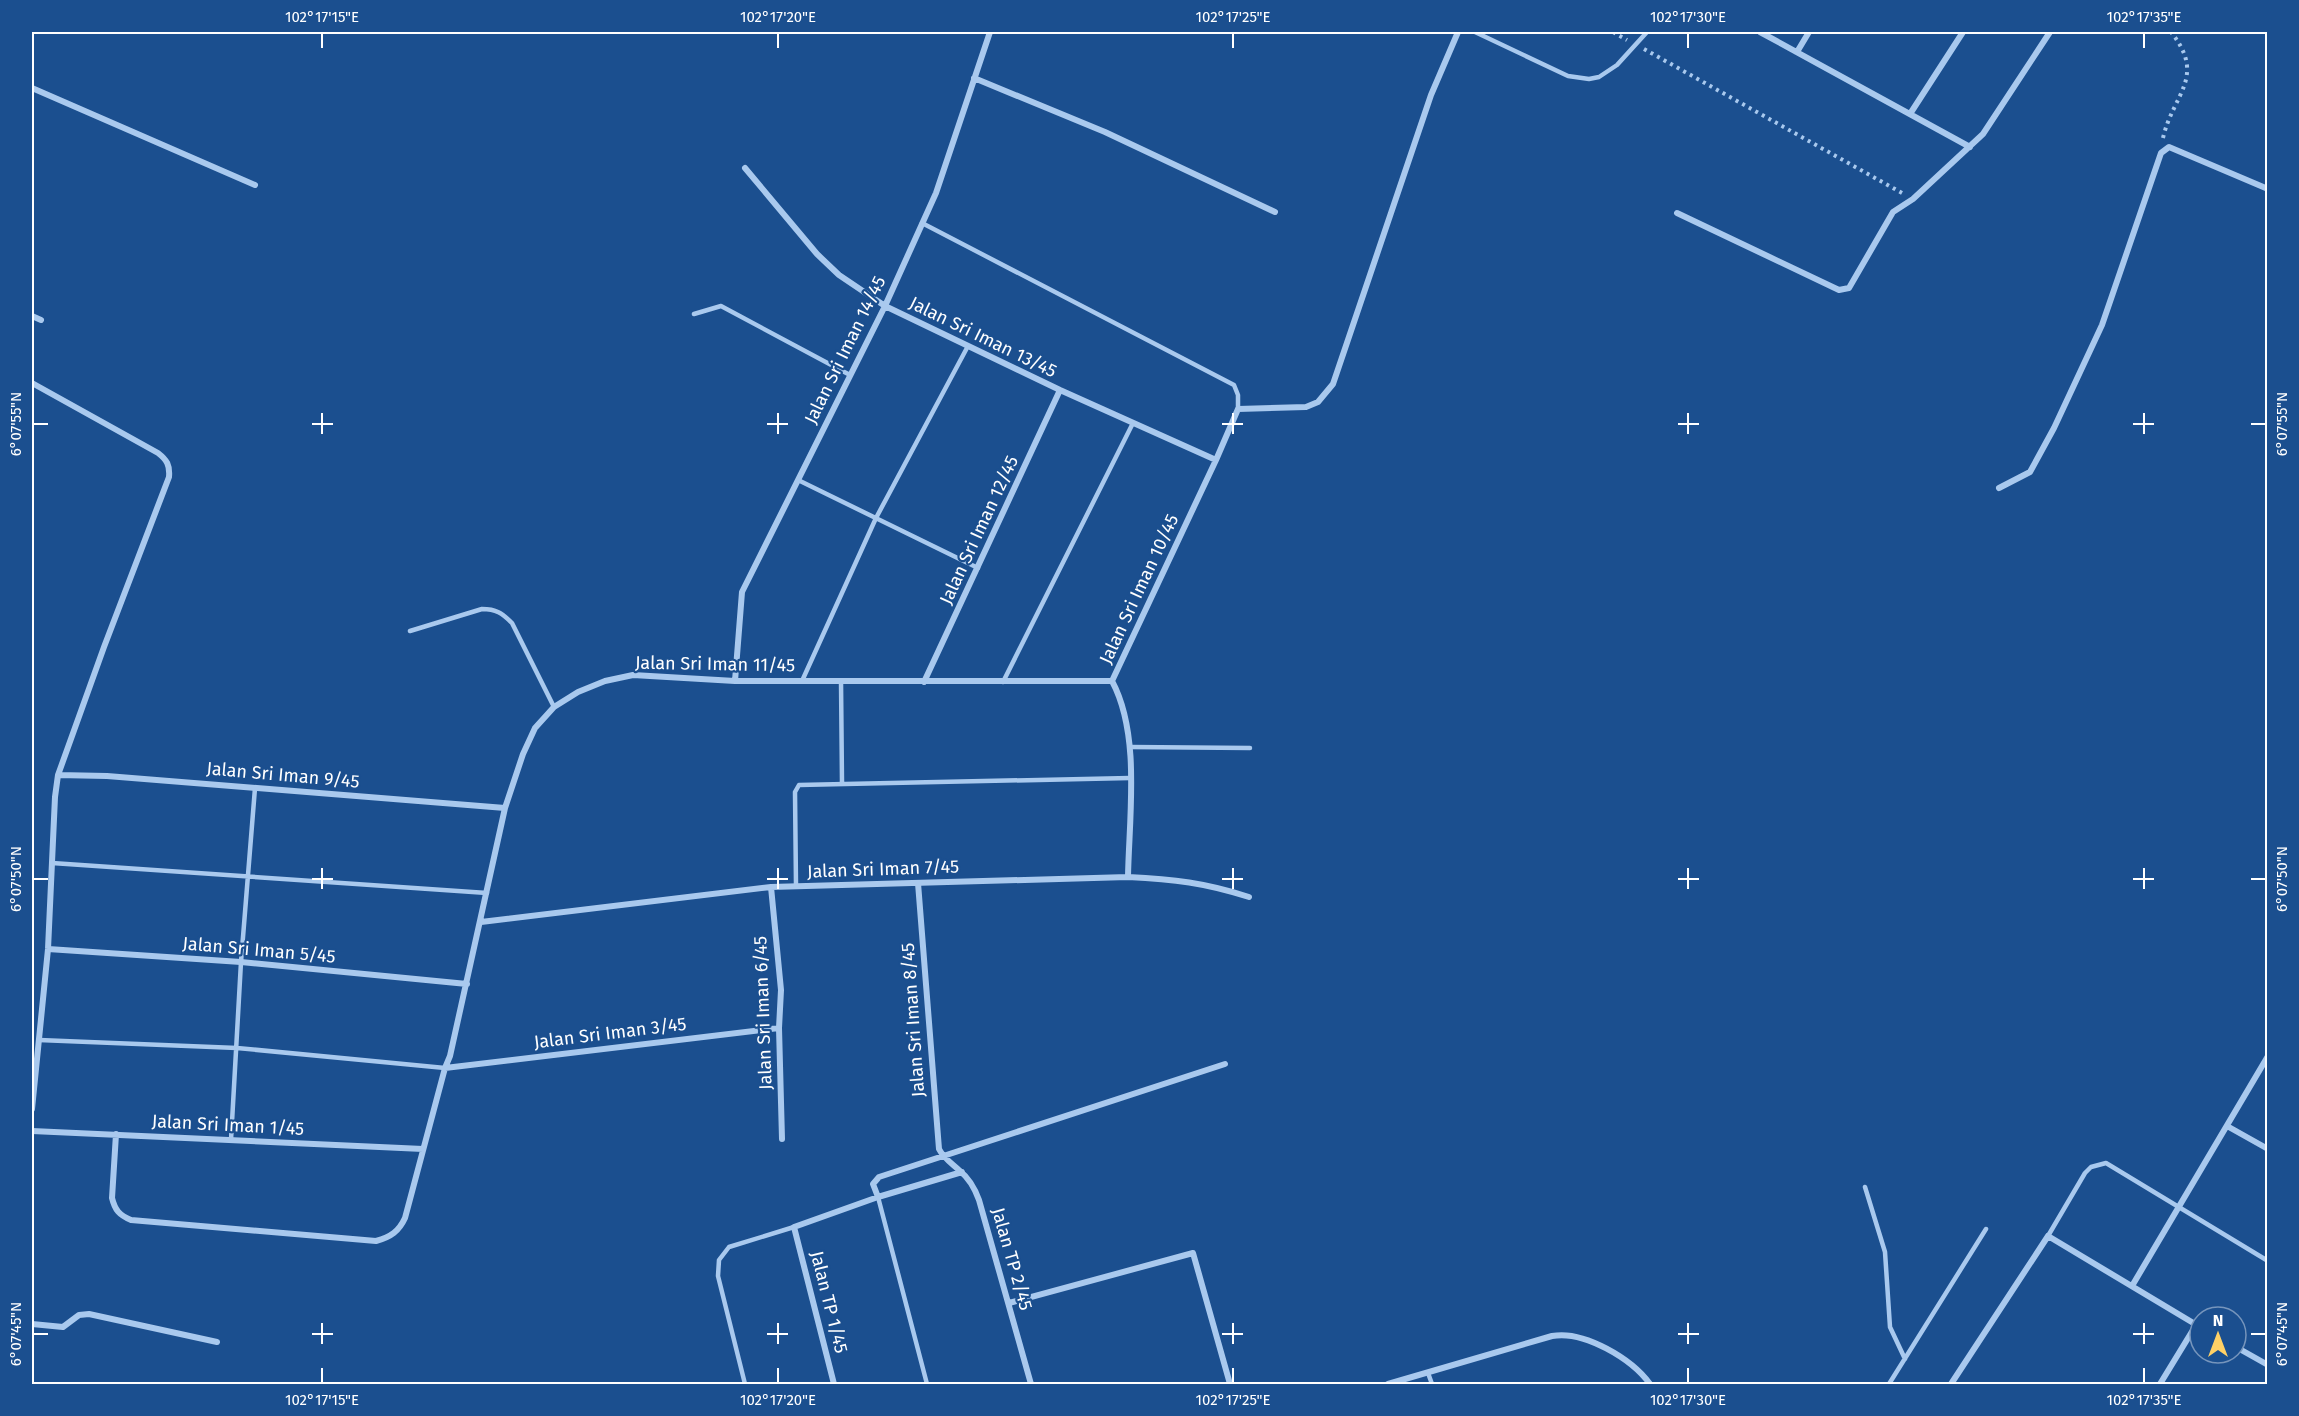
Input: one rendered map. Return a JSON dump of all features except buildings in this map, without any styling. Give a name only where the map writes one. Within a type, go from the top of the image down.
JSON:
[{"type":"street","name":"Jalan Sri Iman 14/45","points":[[735,681],[742,592],[885,306],[936,192],[990,32]]},
{"type":"street","points":[[1238,409],[1306,407],[1318,402],[1333,384],[1431,95],[1458,32]]},
{"type":"street","points":[[1760,32],[1970,147]]},
{"type":"street","points":[[1797,52],[1809,32]]},
{"type":"street","points":[[1910,114],[1963,32]]},
{"type":"street","points":[[1677,213],[1842,291],[1849,288],[1893,212],[1913,199],[1983,134],[2050,32]]},
{"type":"street","points":[[974,78],[1105,132],[1275,212]]},
{"type":"street","points":[[32,88],[255,185]]},
{"type":"street","points":[[1999,488],[2030,472],[2054,428],[2102,325],[2161,153],[2169,147],[2268,189]]},
{"type":"street","name":"Jalan Sri Iman 13/45","points":[[745,168],[817,254],[839,275],[885,306],[1060,390],[1216,460]]},
{"type":"street","points":[[32,316],[41,320]]},
{"type":"street","points":[[32,383],[158,453],[170,466],[169,477],[58,775],[48,949],[32,1109]]},
{"type":"street","name":"Jalan Sri Iman 12/45","points":[[924,682],[1060,390]]},
{"type":"street","name":"Jalan Sri Iman 10/45","points":[[1128,877],[1130,747],[1125,715],[1112,681],[1238,409]]},
{"type":"street","name":"Jalan Sri Iman 11/45","points":[[116,1134],[112,1198],[114,1208],[120,1215],[131,1220],[376,1240],[385,1239],[401,1227],[450,1056],[505,808],[523,754],[536,728],[555,707],[578,692],[605,681],[633,675],[735,681],[1112,681]]},
{"type":"street","name":"Jalan Sri Iman 9/45","points":[[58,775],[107,776],[505,808]]},
{"type":"street","name":"Jalan Sri Iman 7/45","points":[[481,922],[771,887],[796,886],[1128,877],[1167,878],[1210,885],[1249,897]]},
{"type":"street","name":"Jalan Sri Iman 8/45","points":[[918,883],[938,1141],[942,1155]]},
{"type":"street","name":"Jalan Sri Iman 6/45","points":[[771,887],[781,990],[779,1028],[782,1139]]},
{"type":"street","name":"Jalan Sri Iman 5/45","points":[[48,949],[242,963],[467,984]]},
{"type":"street","name":"Jalan Sri Iman 3/45","points":[[445,1068],[779,1028]]},
{"type":"street","points":[[2132,1286],[2267,1058]]},
{"type":"street","points":[[878,1197],[874,1189],[875,1180],[942,1155],[1225,1064]]},
{"type":"street","points":[[2227,1126],[2268,1149]]},
{"type":"street","name":"Jalan Sri Iman 1/45","points":[[32,1131],[423,1149]]},
{"type":"street","name":"Jalan TP 2/45","points":[[942,1155],[973,1185],[979,1200],[1031,1384]]},
{"type":"street","points":[[794,1227],[878,1197],[962,1172]]},
{"type":"street","name":"Jalan TP 1/45","points":[[794,1227],[834,1384]]},
{"type":"street","points":[[1951,1384],[2048,1236],[2188,1320]]},
{"type":"street","points":[[1009,1304],[1193,1253],[1230,1384]]},
{"type":"street","points":[[32,1324],[63,1327],[79,1315],[89,1314],[217,1342]]},
{"type":"street","points":[[1388,1384],[1552,1336],[1566,1334],[1580,1336],[1618,1356],[1644,1376],[1650,1384]]},
{"type":"street","points":[[2160,1384],[2188,1341]]},
{"type":"street","points":[[2248,1354],[2268,1365]]},
{"type":"lane","points":[[1475,32],[1578,79],[1599,77],[1609,72],[1647,32]]},
{"type":"lane","points":[[922,223],[1234,385],[1238,395],[1238,409]]},
{"type":"lane","points":[[694,314],[721,306],[850,375]]},
{"type":"lane","points":[[802,681],[876,518],[968,346]]},
{"type":"lane","points":[[1003,682],[1133,423]]},
{"type":"lane","points":[[798,480],[978,568]]},
{"type":"lane","points":[[410,631],[482,609],[493,609],[503,614],[512,623],[555,707]]},
{"type":"lane","points":[[841,681],[842,783]]},
{"type":"lane","points":[[1130,747],[1250,748]]},
{"type":"lane","points":[[796,886],[796,788],[804,783],[1130,778]]},
{"type":"lane","points":[[231,1140],[255,788]]},
{"type":"lane","points":[[52,863],[487,893]]},
{"type":"lane","points":[[39,1040],[237,1048],[445,1068]]},
{"type":"lane","points":[[2048,1236],[2085,1173],[2091,1167],[2106,1163],[2268,1262]]},
{"type":"lane","points":[[1865,1187],[1885,1252],[1890,1327],[1905,1359]]},
{"type":"lane","points":[[878,1197],[927,1384]]},
{"type":"lane","points":[[745,1384],[718,1276],[719,1260],[729,1247],[794,1227]]},
{"type":"lane","points":[[1889,1384],[1986,1229]]},
{"type":"lane","points":[[1428,1372],[1432,1384]]},
{"type":"path","points":[[1612,32],[1913,199]]},
{"type":"path","points":[[2169,147],[2162,137],[2184,84],[2188,63],[2180,42],[2171,32]]}]
